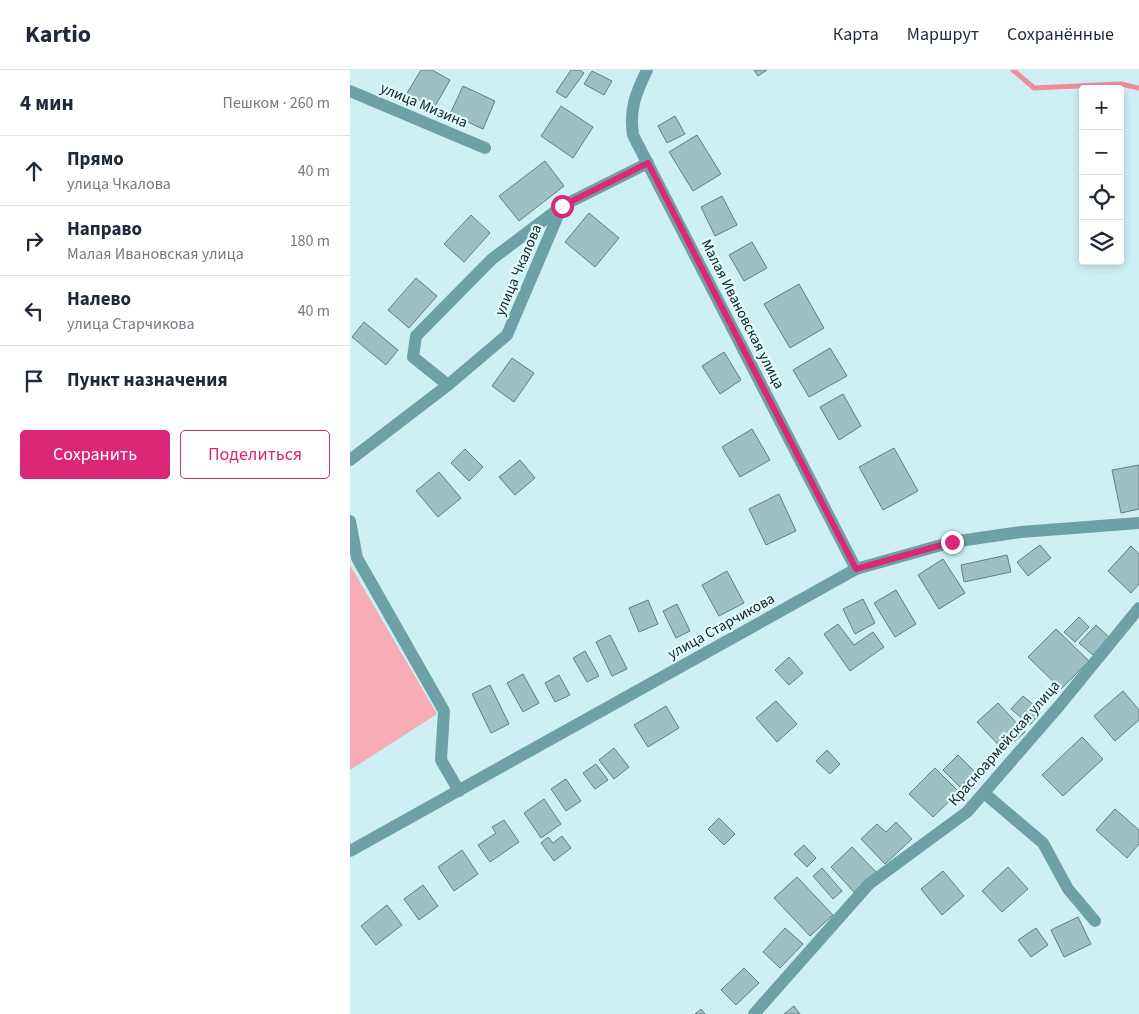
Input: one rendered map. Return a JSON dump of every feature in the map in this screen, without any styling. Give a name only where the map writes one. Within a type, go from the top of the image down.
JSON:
[{"type":"street","name":"Малая Ивановская улица","points":[[647,70],[635,96],[631,120],[633,135],[856,569]]},
{"type":"street","name":"улица Мизина","points":[[350,91],[485,148]]},
{"type":"street","points":[[448,385],[413,357],[416,336],[492,259],[562,206],[648,163]]},
{"type":"street","name":"улица Чкалова","points":[[350,460],[448,385],[508,335],[562,206]]},
{"type":"street","points":[[350,521],[357,558],[444,711],[442,760],[459,790]]},
{"type":"street","name":"улица Старчикова","points":[[350,851],[856,569],[952,542],[1020,532],[1139,523]]},
{"type":"street","name":"Красноармейская улица","points":[[754,1014],[869,884],[967,812],[1059,706],[1139,608]]},
{"type":"street","points":[[984,793],[1043,842],[1068,889],[1095,921]]},
{"type":"shaded area","points":[[350,565],[437,714],[350,770]]},
{"type":"building","points":[[421,70],[432,70],[450,80],[434,108],[407,93]]},
{"type":"building","points":[[571,70],[580,70],[584,73],[566,98],[556,92]]},
{"type":"building","points":[[754,70],[767,70],[758,76]]},
{"type":"building","points":[[592,71],[612,81],[604,95],[584,84]]},
{"type":"building","points":[[463,86],[495,101],[483,129],[450,114]]},
{"type":"building","points":[[561,106],[593,127],[573,158],[541,136]]},
{"type":"building","points":[[675,116],[685,134],[667,143],[658,126]]},
{"type":"building","points":[[697,135],[721,174],[693,191],[669,152]]},
{"type":"building","points":[[545,161],[564,186],[519,221],[499,196]]},
{"type":"building","points":[[722,196],[737,225],[715,236],[701,207]]},
{"type":"building","points":[[589,213],[619,238],[595,267],[565,242]]},
{"type":"building","points":[[471,215],[490,233],[464,262],[444,244]]},
{"type":"building","points":[[752,242],[767,268],[744,281],[729,255]]},
{"type":"building","points":[[416,278],[437,296],[409,328],[388,310]]},
{"type":"building","points":[[799,284],[824,328],[790,348],[764,304]]},
{"type":"building","points":[[364,322],[398,350],[386,365],[352,337]]},
{"type":"building","points":[[830,348],[847,376],[809,397],[793,370]]},
{"type":"building","points":[[724,352],[741,380],[720,394],[702,366]]},
{"type":"building","points":[[512,358],[534,373],[514,402],[492,386]]},
{"type":"building","points":[[843,394],[861,426],[839,440],[820,407]]},
{"type":"building","points":[[752,429],[770,460],[740,477],[722,447]]},
{"type":"building","points":[[894,448],[918,491],[883,510],[859,467]]},
{"type":"building","points":[[465,449],[483,467],[469,481],[451,463]]},
{"type":"building","points":[[520,460],[535,478],[515,495],[499,477]]},
{"type":"building","points":[[1139,465],[1139,509],[1121,513],[1112,470]]},
{"type":"building","points":[[439,472],[461,498],[438,517],[416,491]]},
{"type":"building","points":[[779,494],[796,531],[766,545],[749,509]]},
{"type":"building","points":[[1040,545],[1051,558],[1028,576],[1017,562]]},
{"type":"building","points":[[1131,546],[1139,554],[1139,584],[1131,593],[1108,571]]},
{"type":"building","points":[[1007,555],[1011,572],[964,582],[961,565]]},
{"type":"building","points":[[943,559],[965,593],[939,609],[918,575]]},
{"type":"building","points":[[727,571],[744,603],[719,616],[702,585]]},
{"type":"building","points":[[896,590],[916,624],[895,637],[874,603]]},
{"type":"building","points":[[863,599],[875,623],[855,634],[843,609]]},
{"type":"building","points":[[648,600],[658,624],[639,632],[629,608]]},
{"type":"building","points":[[677,604],[690,631],[676,638],[663,611]]},
{"type":"building","points":[[1079,617],[1089,627],[1075,642],[1064,632]]},
{"type":"building","points":[[838,624],[854,645],[873,632],[884,647],[850,671],[824,634]]},
{"type":"building","points":[[1096,625],[1109,637],[1093,655],[1079,643]]},
{"type":"building","points":[[1056,629],[1089,661],[1061,689],[1028,657]]},
{"type":"building","points":[[610,635],[627,669],[612,676],[596,642]]},
{"type":"building","points":[[585,651],[599,676],[587,682],[573,658]]},
{"type":"building","points":[[789,657],[803,673],[789,685],[775,670]]},
{"type":"building","points":[[523,674],[539,703],[523,712],[507,683]]},
{"type":"building","points":[[559,675],[570,695],[555,702],[545,683]]},
{"type":"building","points":[[490,685],[509,724],[491,733],[472,694]]},
{"type":"building","points":[[1123,691],[1139,710],[1139,720],[1115,741],[1094,716]]},
{"type":"building","points":[[1023,696],[1041,711],[1030,725],[1011,709]]},
{"type":"building","points":[[776,701],[797,724],[777,742],[756,718]]},
{"type":"building","points":[[998,703],[1025,732],[1004,751],[977,722]]},
{"type":"building","points":[[666,706],[679,728],[648,747],[634,725]]},
{"type":"building","points":[[1082,737],[1103,759],[1063,796],[1042,775]]},
{"type":"building","points":[[614,748],[629,767],[614,779],[599,760]]},
{"type":"building","points":[[827,750],[840,764],[830,774],[816,761]]},
{"type":"building","points":[[958,755],[975,772],[960,787],[943,770]]},
{"type":"building","points":[[596,764],[608,780],[595,789],[583,773]]},
{"type":"building","points":[[935,768],[959,792],[933,817],[909,794]]},
{"type":"building","points":[[566,779],[581,801],[566,811],[551,789]]},
{"type":"building","points":[[544,799],[561,824],[541,838],[524,813]]},
{"type":"building","points":[[1115,809],[1139,830],[1139,844],[1127,858],[1096,830]]},
{"type":"building","points":[[719,818],[735,834],[724,845],[708,829]]},
{"type":"building","points":[[504,820],[519,842],[490,862],[478,845],[496,833],[492,827]]},
{"type":"building","points":[[896,822],[912,839],[885,864],[861,839],[877,824],[886,832]]},
{"type":"building","points":[[562,836],[571,848],[554,861],[541,843],[548,837],[553,843]]},
{"type":"building","points":[[804,845],[816,858],[807,867],[794,854]]},
{"type":"building","points":[[852,847],[876,872],[854,892],[831,867]]},
{"type":"building","points":[[462,850],[478,874],[454,891],[438,867]]},
{"type":"building","points":[[1008,867],[1028,889],[1002,912],[982,891]]},
{"type":"building","points":[[822,868],[842,891],[833,899],[813,876]]},
{"type":"building","points":[[943,871],[964,896],[942,915],[921,889]]},
{"type":"building","points":[[797,877],[833,915],[810,936],[774,898]]},
{"type":"building","points":[[423,885],[438,906],[419,920],[404,899]]},
{"type":"building","points":[[387,905],[402,925],[376,945],[361,926]]},
{"type":"building","points":[[1078,917],[1091,944],[1064,957],[1051,930]]},
{"type":"building","points":[[785,928],[803,944],[780,968],[763,952]]},
{"type":"building","points":[[1036,928],[1048,945],[1031,957],[1018,940]]},
{"type":"building","points":[[744,968],[759,983],[736,1005],[721,990]]},
{"type":"building","points":[[794,1006],[800,1014],[784,1014]]},
{"type":"building","points":[[701,1009],[705,1014],[695,1014]]},
{"type":"waterway","points":[[1013,70],[1034,88],[1121,84],[1139,88]]},
{"type":"route","points":[[562,206],[648,163],[856,569],[952,542]]}]
